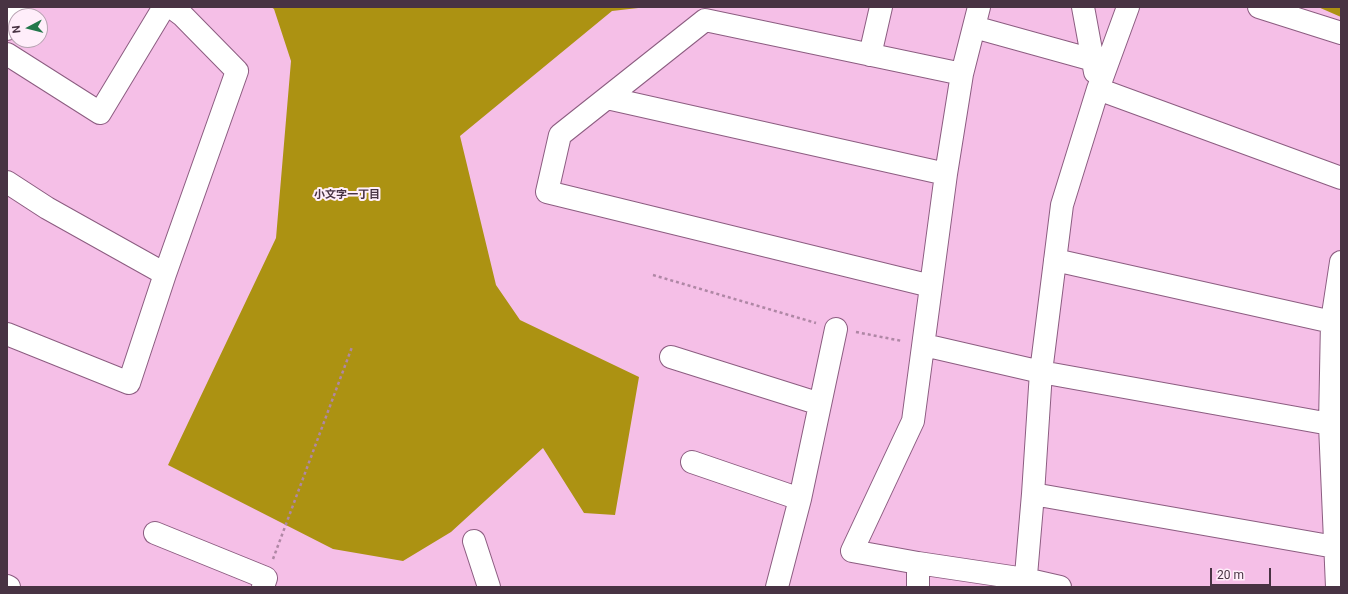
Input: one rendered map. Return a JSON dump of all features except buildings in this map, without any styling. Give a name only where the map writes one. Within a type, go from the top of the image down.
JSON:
[{"type":"street","points":[[7,29],[17,7]]},
{"type":"street","points":[[7,54],[100,113],[164,7]]},
{"type":"street","points":[[7,334],[129,383],[165,274],[236,71],[183,16],[171,7]]},
{"type":"street","points":[[870,55],[881,7]]},
{"type":"street","points":[[1083,7],[1098,89]]},
{"type":"street","points":[[1025,583],[1033,494],[1041,372],[1062,205],[1098,89],[1128,7]]},
{"type":"street","points":[[1259,7],[1341,34]]},
{"type":"street","points":[[1060,587],[1025,583],[852,551],[913,422],[946,174],[962,74],[976,17],[1093,60]]},
{"type":"street","points":[[931,286],[548,192],[560,136],[705,20],[962,74]]},
{"type":"street","points":[[1098,89],[1341,178]]},
{"type":"street","points":[[607,98],[946,174]]},
{"type":"street","points":[[7,182],[47,208],[165,274]]},
{"type":"street","points":[[1055,260],[1336,322]]},
{"type":"street","points":[[1337,587],[1335,547],[1336,322],[1341,262]]},
{"type":"street","points":[[777,587],[800,499],[836,329]]},
{"type":"street","points":[[924,345],[1041,372],[1336,425]]},
{"type":"street","points":[[671,357],[820,404]]},
{"type":"street","points":[[692,462],[800,499]]},
{"type":"street","points":[[1033,494],[1335,547]]},
{"type":"street","points":[[155,533],[264,583]]},
{"type":"street","points":[[474,541],[489,587]]},
{"type":"street","points":[[918,563],[918,587]]},
{"type":"path","points":[[653,275],[836,329],[924,345]]},
{"type":"path","points":[[264,583],[352,347]]},
{"type":"shaded area","points":[[271,7],[647,7],[612,11],[460,136],[496,285],[520,320],[639,377],[615,515],[584,513],[543,448],[451,532],[403,561],[333,549],[168,465],[276,238],[291,61],[274,9]]},
{"type":"shaded area","points":[[1318,7],[1341,7],[1341,17]]},
{"type":"district","name":"小文字一丁目","points":[[347,195]]}]
